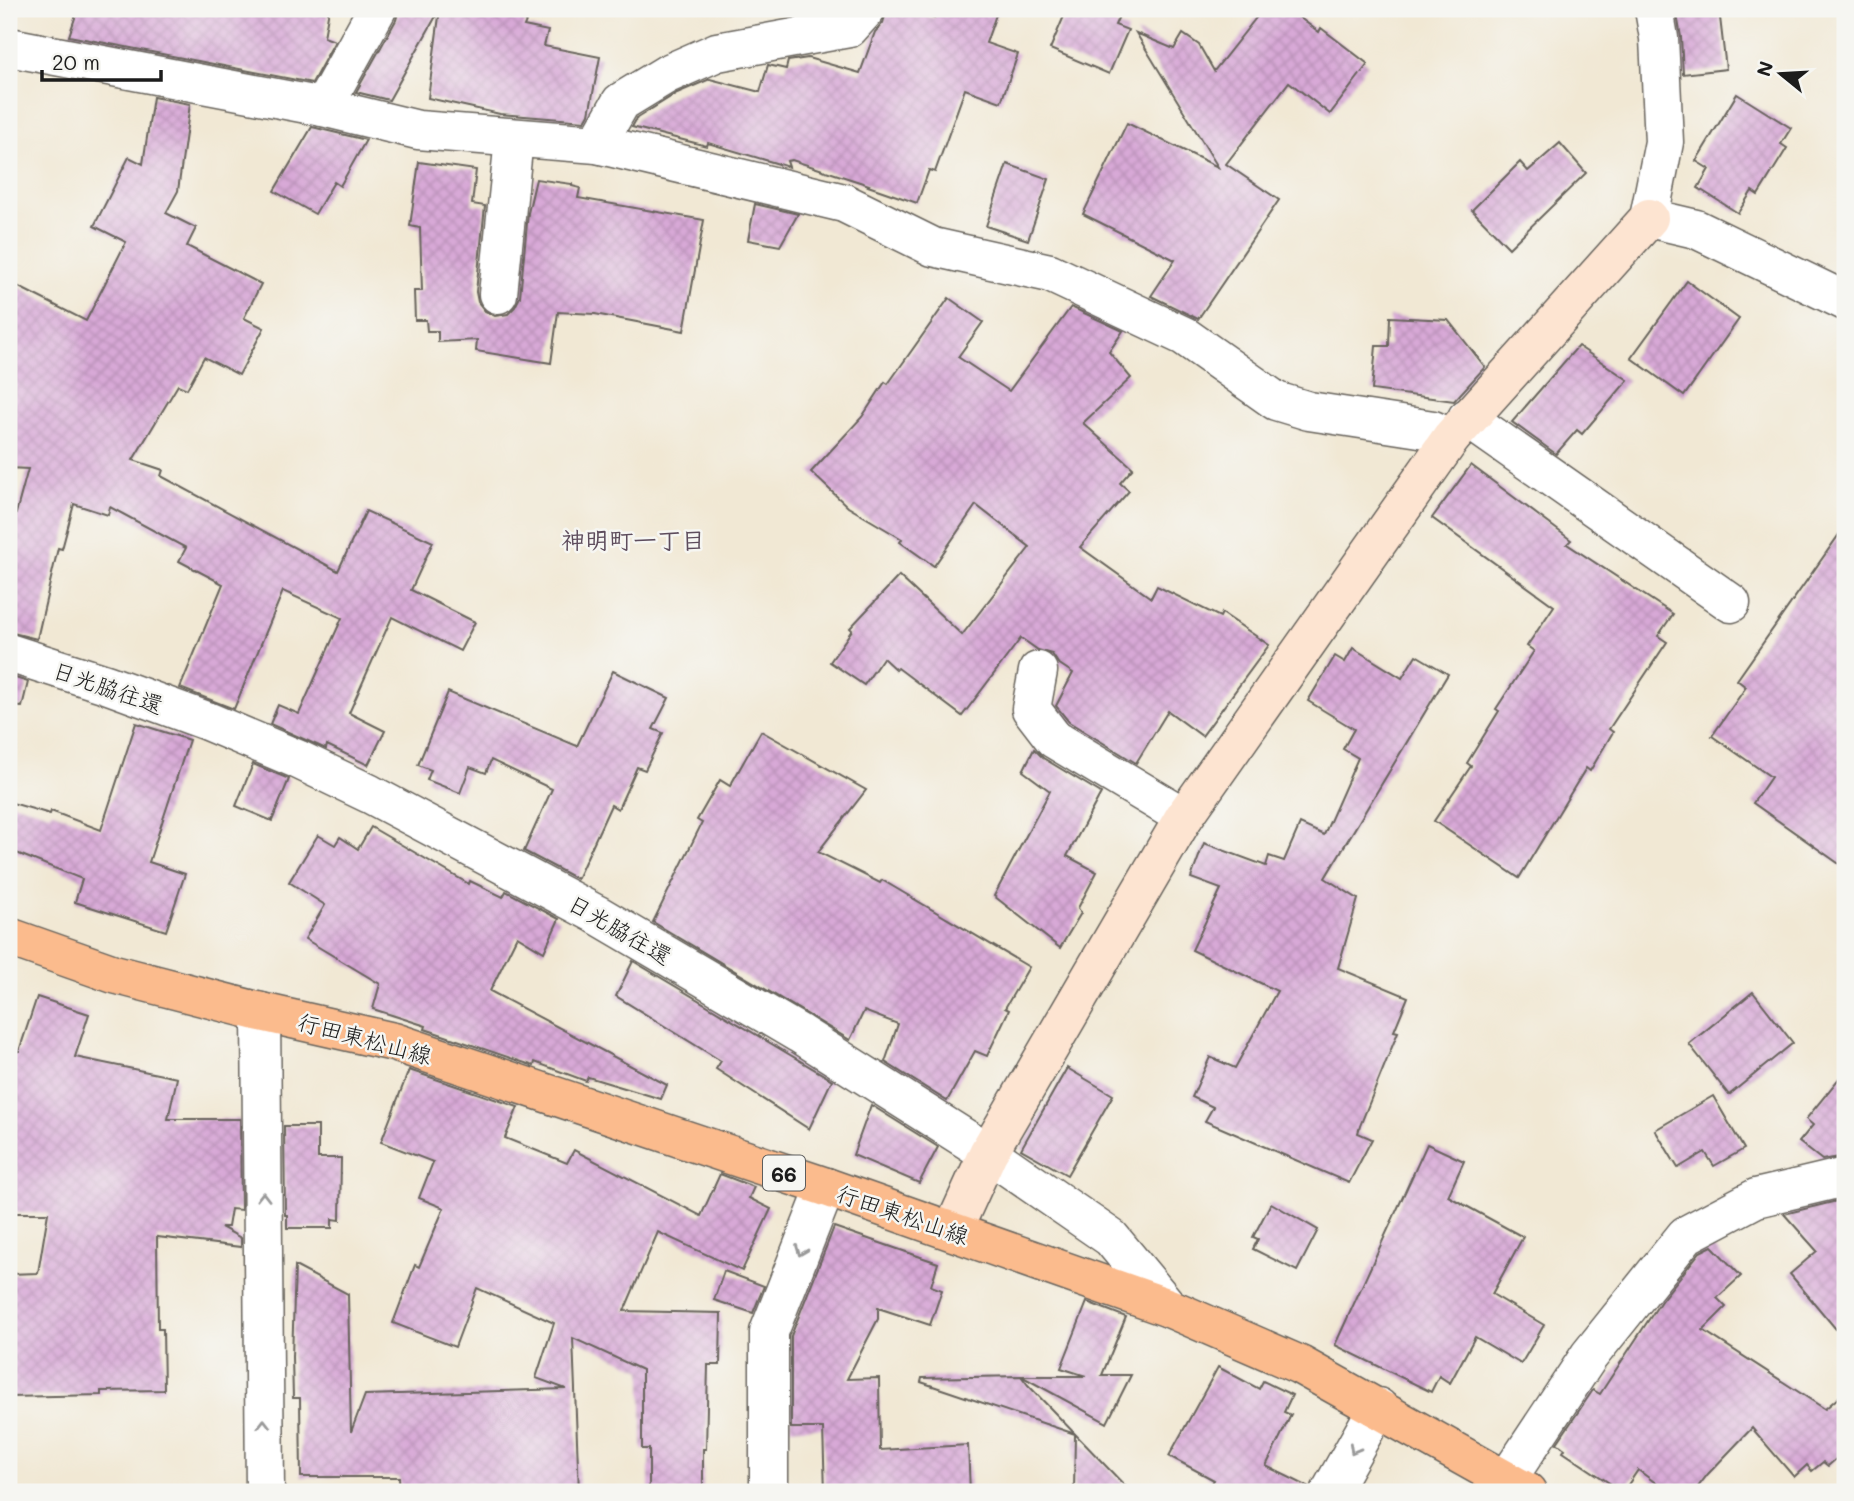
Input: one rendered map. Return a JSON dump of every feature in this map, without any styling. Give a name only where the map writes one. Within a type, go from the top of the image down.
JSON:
[{"type":"main road","name":"行田東松山線","points":[[9,937],[114,974],[261,1012],[394,1042],[953,1230],[1170,1308],[1300,1365],[1517,1487]]},
{"type":"street","points":[[323,107],[377,9]]},
{"type":"street","points":[[597,144],[621,102],[667,74],[717,52],[849,28],[866,9]]},
{"type":"street","points":[[953,1230],[988,1153],[1184,817],[1459,428],[1649,218],[1664,142],[1659,38],[1654,9]]},
{"type":"street","points":[[9,47],[323,107],[418,130],[597,144],[844,203],[933,247],[1051,273],[1184,336],[1276,401],[1309,411],[1433,430],[1459,428],[1731,603]]},
{"type":"street","points":[[498,294],[514,139]]},
{"type":"street","points":[[1649,218],[1696,229],[1845,300]]},
{"type":"street","name":"日光脇往還","points":[[9,653],[106,684],[207,721],[297,759],[370,794],[608,921],[800,1034],[988,1153],[1111,1238],[1170,1308]]},
{"type":"street","points":[[1038,671],[1031,709],[1054,739],[1184,817]]},
{"type":"street","points":[[261,1012],[265,1492]]},
{"type":"street","points":[[1517,1487],[1589,1356],[1686,1235],[1756,1198],[1845,1177]]},
{"type":"street","points":[[769,1492],[769,1332],[826,1187]]},
{"type":"street","points":[[1330,1492],[1378,1407]]},
{"type":"building","points":[[78,9],[329,9],[324,37],[335,41],[312,83],[69,36]]},
{"type":"building","points":[[399,9],[440,9],[389,100],[356,92],[396,20]]},
{"type":"building","points":[[440,9],[531,9],[524,26],[548,31],[544,46],[600,57],[589,114],[585,121],[500,114],[428,98]]},
{"type":"building","points":[[887,9],[906,9],[934,18],[937,9],[998,9],[986,43],[1018,54],[1001,102],[965,89],[935,172],[929,170],[917,203],[792,160],[787,161],[789,167],[708,143],[707,146],[632,127],[637,118],[677,93],[710,79],[760,92],[768,65],[786,69],[788,61],[808,58],[860,73],[875,32],[883,23]]},
{"type":"building","points":[[1067,9],[1122,9],[1115,25],[1128,30],[1109,74],[1050,49]]},
{"type":"building","points":[[1263,9],[1288,9],[1319,32],[1321,28],[1368,64],[1330,114],[1289,82],[1226,164],[1279,200],[1198,319],[1151,296],[1175,260],[1083,214],[1127,123],[1218,167],[1136,33],[1174,49],[1183,34],[1199,45],[1214,71]]},
{"type":"building","points":[[1676,9],[1719,9],[1726,69],[1683,74]]},
{"type":"building","points":[[1737,94],[1791,128],[1781,144],[1787,148],[1758,195],[1752,191],[1738,213],[1698,188],[1709,169],[1696,161]]},
{"type":"building","points":[[153,97],[190,104],[178,191],[166,213],[196,228],[187,246],[261,284],[244,318],[264,328],[239,375],[204,357],[187,389],[178,385],[133,460],[163,470],[161,476],[338,571],[366,511],[433,542],[411,590],[475,622],[460,651],[392,617],[349,713],[385,731],[368,765],[327,745],[326,749],[270,724],[278,705],[299,714],[342,618],[283,591],[234,709],[180,688],[223,584],[179,561],[186,548],[110,507],[108,515],[74,504],[62,549],[58,548],[37,639],[9,632],[9,539],[28,469],[9,468],[14,380],[9,378],[9,282],[86,321],[126,242],[94,226],[129,157],[143,164]]},
{"type":"building","points":[[312,127],[366,140],[340,186],[334,182],[315,214],[274,191]]},
{"type":"building","points":[[1560,143],[1586,173],[1509,248],[1472,210],[1520,162],[1528,171]]},
{"type":"building","points":[[419,162],[476,170],[472,204],[485,206],[476,292],[478,302],[485,311],[495,316],[508,314],[520,297],[528,213],[536,179],[572,184],[580,188],[578,198],[704,220],[684,331],[595,314],[558,312],[551,363],[476,351],[477,340],[438,342],[438,331],[427,331],[426,320],[415,320],[414,291],[422,291],[420,228],[410,226]]},
{"type":"building","points":[[1007,164],[1049,179],[1028,240],[986,226]]},
{"type":"building","points":[[755,204],[798,214],[780,246],[748,240]]},
{"type":"building","points":[[1687,281],[1739,319],[1684,396],[1631,358]]},
{"type":"building","points":[[949,298],[983,322],[958,357],[1009,391],[1071,307],[1123,331],[1109,352],[1131,378],[1083,423],[1133,468],[1120,483],[1129,491],[1080,547],[1151,598],[1157,586],[1220,617],[1222,613],[1269,645],[1202,736],[1168,711],[1136,763],[1069,722],[1056,706],[1073,673],[1058,663],[1052,654],[1038,650],[1021,638],[962,716],[883,658],[864,685],[830,662],[852,630],[850,628],[899,576],[962,635],[1030,547],[976,505],[934,566],[900,542],[902,539],[848,507],[811,472],[862,417]]},
{"type":"building","points":[[1390,317],[1448,320],[1485,367],[1454,401],[1372,390],[1376,346],[1389,346]]},
{"type":"building","points":[[1578,346],[1628,380],[1582,434],[1577,430],[1556,454],[1512,422]]},
{"type":"building","points":[[1471,465],[1571,540],[1567,544],[1673,614],[1658,636],[1667,642],[1609,729],[1613,732],[1590,771],[1586,768],[1519,878],[1434,821],[1471,766],[1467,763],[1499,711],[1496,709],[1534,651],[1527,646],[1554,606],[1432,518]]},
{"type":"building","points":[[1845,526],[1845,868],[1753,803],[1771,777],[1712,736],[1746,687],[1737,680]]},
{"type":"building","points":[[1353,648],[1402,678],[1416,655],[1448,674],[1325,878],[1358,899],[1338,968],[1408,997],[1394,1031],[1398,1032],[1358,1133],[1372,1139],[1349,1183],[1205,1121],[1213,1107],[1192,1097],[1210,1057],[1235,1068],[1277,991],[1192,950],[1221,889],[1191,878],[1204,843],[1266,866],[1269,856],[1284,861],[1300,824],[1324,835],[1358,758],[1343,749],[1354,729],[1308,701],[1335,656],[1345,662]]},
{"type":"building","points":[[613,671],[669,698],[653,729],[663,733],[645,770],[637,767],[618,809],[611,805],[577,879],[524,851],[552,789],[491,760],[486,773],[470,767],[460,793],[427,780],[431,770],[418,765],[448,692],[577,746]]},
{"type":"building","points":[[9,676],[28,682],[22,707],[9,706]]},
{"type":"building","points":[[136,723],[189,740],[149,862],[185,874],[166,931],[75,902],[82,879],[9,850],[9,802],[50,814],[51,811],[101,830]]},
{"type":"building","points":[[761,731],[866,790],[818,852],[880,883],[882,880],[1029,967],[1005,1008],[1009,1010],[987,1056],[975,1051],[947,1101],[885,1062],[898,1024],[864,1011],[850,1040],[653,922],[702,823],[697,820],[720,780],[730,786]]},
{"type":"building","points":[[1034,749],[1043,758],[1101,793],[1067,856],[1097,872],[1078,908],[1081,913],[1060,948],[994,896],[1050,791],[1023,771]]},
{"type":"building","points":[[253,764],[289,779],[272,821],[236,806]]},
{"type":"building","points":[[371,827],[469,884],[470,881],[503,897],[506,891],[559,919],[544,952],[517,936],[490,991],[667,1085],[661,1099],[588,1077],[586,1081],[535,1062],[534,1066],[373,1009],[380,984],[305,939],[325,905],[289,882],[318,835],[335,845],[340,837],[358,849]]},
{"type":"building","points":[[633,961],[832,1080],[809,1129],[716,1069],[721,1061],[616,996]]},
{"type":"building","points":[[1753,992],[1793,1043],[1729,1095],[1689,1044]]},
{"type":"building","points":[[37,997],[89,1014],[75,1057],[177,1078],[168,1119],[240,1119],[241,1210],[231,1209],[228,1227],[221,1227],[241,1238],[241,1247],[157,1237],[158,1329],[163,1329],[164,1390],[101,1391],[101,1395],[9,1397],[9,1274],[38,1273],[48,1213],[9,1213],[9,1088],[13,1088],[12,1052],[19,1051]]},
{"type":"building","points":[[1067,1068],[1113,1095],[1067,1175],[1021,1149]]},
{"type":"building","points":[[409,1070],[518,1107],[505,1138],[567,1163],[574,1150],[701,1216],[720,1174],[754,1187],[749,1198],[771,1209],[742,1271],[658,1232],[624,1311],[721,1313],[720,1365],[708,1365],[703,1492],[649,1492],[649,1449],[642,1449],[642,1370],[573,1338],[579,1492],[400,1492],[399,1477],[301,1477],[300,1398],[293,1398],[295,1266],[348,1294],[351,1432],[365,1395],[566,1389],[536,1378],[554,1323],[477,1288],[455,1347],[393,1323],[415,1265],[419,1267],[444,1208],[419,1198],[433,1162],[381,1142]]},
{"type":"building","points":[[1845,1071],[1845,1156],[1822,1160],[1799,1142],[1813,1125],[1806,1119]]},
{"type":"building","points":[[1713,1096],[1744,1149],[1714,1166],[1705,1152],[1678,1168],[1655,1130]]},
{"type":"building","points":[[871,1105],[938,1147],[919,1183],[853,1155]]},
{"type":"building","points":[[284,1126],[318,1126],[318,1158],[341,1158],[340,1220],[332,1219],[332,1228],[287,1228]]},
{"type":"building","points":[[1427,1144],[1464,1161],[1448,1196],[1523,1237],[1492,1294],[1544,1325],[1521,1364],[1475,1337],[1450,1383],[1439,1376],[1431,1392],[1335,1345]]},
{"type":"building","points":[[1845,1199],[1845,1340],[1790,1274],[1817,1251],[1784,1214]]},
{"type":"building","points":[[1271,1203],[1318,1230],[1297,1271],[1253,1249],[1258,1239],[1253,1237]]},
{"type":"building","points":[[834,1227],[938,1263],[931,1286],[942,1290],[930,1325],[878,1308],[878,1319],[847,1379],[879,1378],[880,1450],[968,1445],[970,1492],[825,1492],[823,1428],[791,1428],[791,1336]]},
{"type":"building","points":[[1712,1246],[1741,1276],[1717,1298],[1726,1307],[1703,1330],[1825,1409],[1845,1392],[1845,1451],[1828,1466],[1823,1462],[1812,1471],[1807,1465],[1794,1477],[1752,1428],[1694,1492],[1668,1492],[1638,1470],[1623,1492],[1563,1452],[1565,1449],[1557,1443],[1593,1390],[1600,1394],[1661,1301],[1700,1252]]},
{"type":"building","points":[[724,1271],[764,1286],[753,1313],[714,1300]]},
{"type":"building","points":[[1087,1302],[1126,1317],[1102,1375],[1131,1375],[1107,1423],[1021,1376],[1086,1376],[1061,1368]]},
{"type":"building","points":[[1218,1367],[1259,1389],[1263,1381],[1292,1395],[1284,1412],[1291,1415],[1266,1466],[1309,1487],[1308,1492],[1207,1492],[1214,1480],[1169,1456]]},
{"type":"building","points":[[1021,1376],[1131,1492],[1074,1492],[1075,1434],[921,1382],[922,1378]]},
{"type":"district","name":"神明町一丁目","points":[[633,539]]}]
